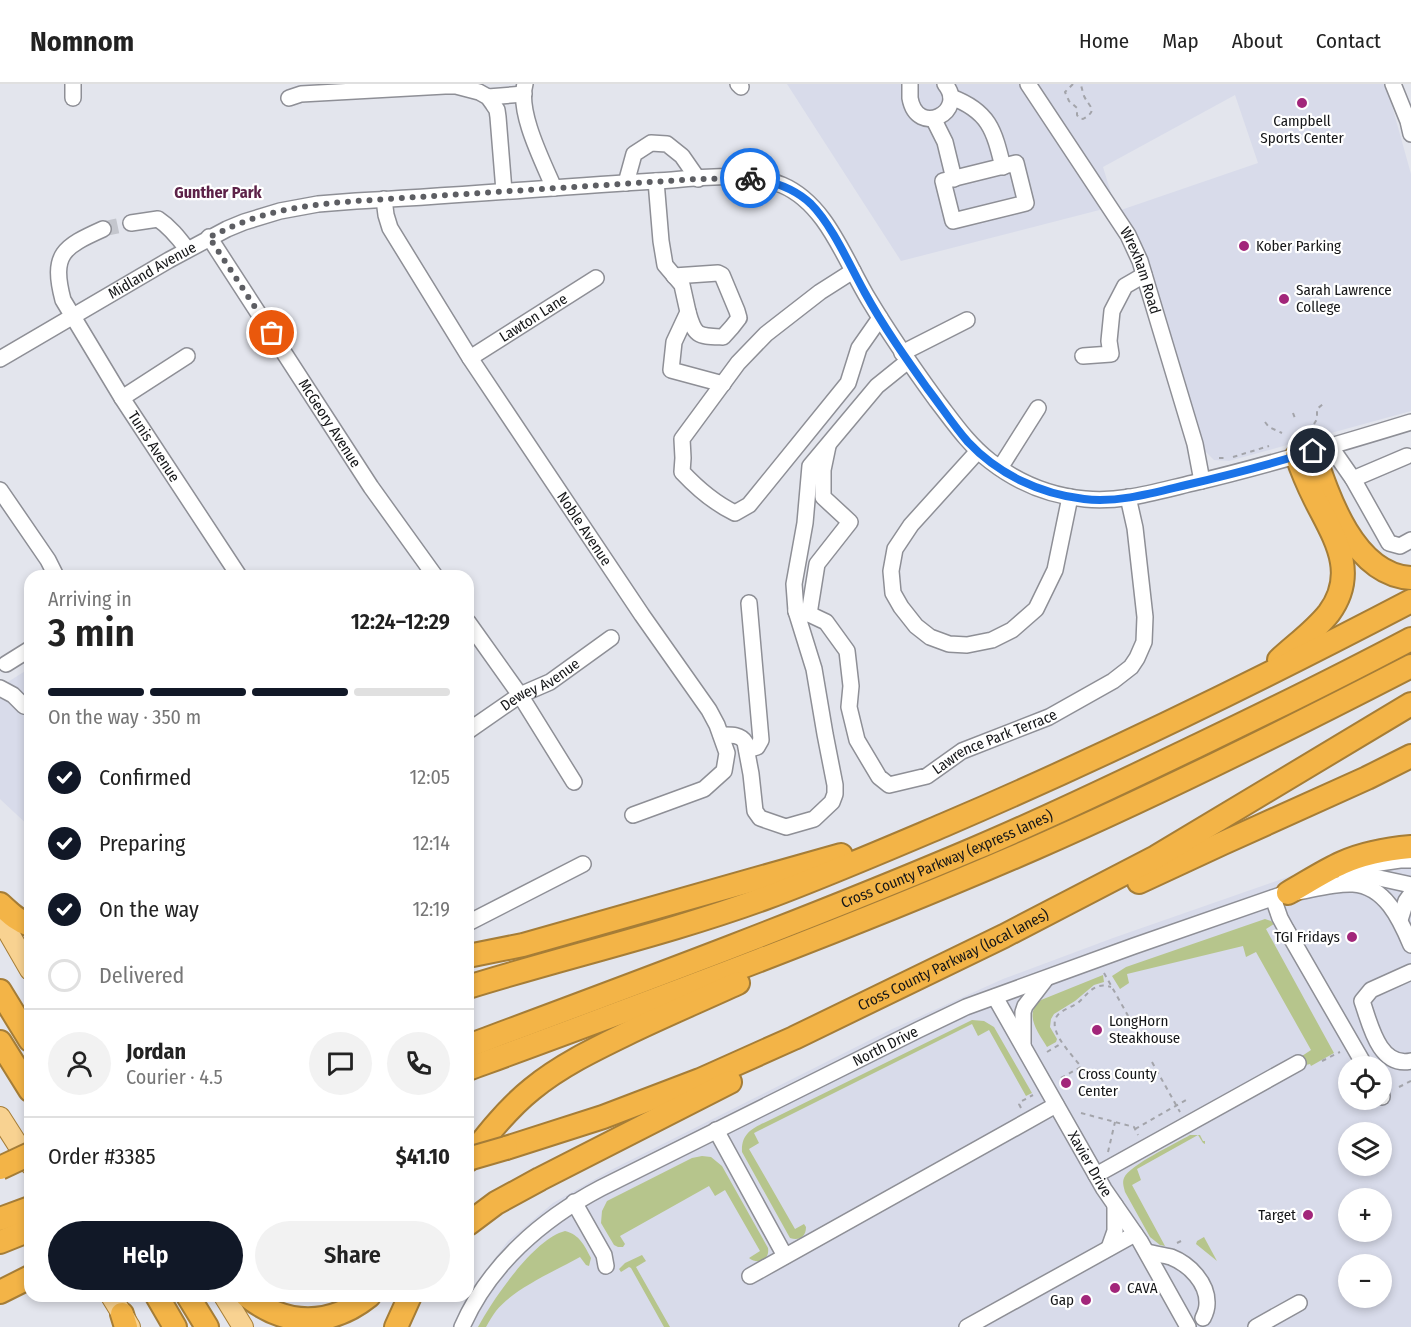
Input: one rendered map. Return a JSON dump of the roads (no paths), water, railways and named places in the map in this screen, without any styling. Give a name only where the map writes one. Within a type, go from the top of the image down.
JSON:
[{"type":"highway","points":[[1314,451],[1333,505],[1354,543],[1371,561],[1386,572],[1402,578],[1411,578]]},
{"type":"highway","points":[[1257,680],[1323,620],[1336,600],[1342,579],[1342,559],[1336,540],[1307,483],[1314,451]]},
{"type":"highway","points":[[474,985],[720,914],[816,878],[1004,799],[1120,746],[1257,680],[1411,601]]},
{"type":"highway","name":"Cross County Parkway (express lanes)","points":[[474,1044],[835,907],[966,853],[1104,791],[1411,639]]},
{"type":"highway","name":"Cross County Parkway (express lanes)","points":[[474,1067],[780,952],[964,878],[1149,797],[1411,666]]},
{"type":"highway","name":"Cross County Parkway (local lanes)","points":[[474,1158],[603,1117],[700,1080],[885,994],[1113,881],[1411,704]]},
{"type":"highway","points":[[1004,936],[1104,899],[1411,756]]},
{"type":"highway","points":[[474,955],[524,945],[819,860],[910,839]]},
{"type":"highway","points":[[1281,896],[1342,863],[1381,851],[1411,847]]},
{"type":"highway","points":[[474,1152],[497,1122],[514,1105],[531,1089],[566,1065],[630,1032],[802,955],[964,878]]},
{"type":"highway","points":[[0,904],[24,922]]},
{"type":"highway","points":[[0,991],[24,1030]]},
{"type":"highway","points":[[474,1220],[496,1203],[540,1179],[825,1034],[885,994]]},
{"type":"highway","points":[[0,1042],[24,1080]]},
{"type":"highway","points":[[0,1161],[24,1155]]},
{"type":"highway","points":[[0,1168],[24,1157]]},
{"type":"highway","points":[[9,1229],[24,1214]]},
{"type":"highway","points":[[0,1284],[24,1278]]},
{"type":"highway","points":[[0,1292],[24,1280]]},
{"type":"highway","points":[[160,1302],[175,1327]]},
{"type":"highway","points":[[192,1302],[207,1327]]},
{"type":"highway","points":[[254,1302],[279,1317],[311,1322],[340,1316],[362,1302]]},
{"type":"highway","points":[[394,1327],[399,1302]]},
{"type":"highway","points":[[394,1327],[407,1302]]},
{"type":"main road","points":[[0,918],[24,960]]},
{"type":"main road","points":[[0,1117],[24,1155]]},
{"type":"main road","points":[[228,1302],[243,1327]]},
{"type":"street","points":[[910,84],[910,99],[914,110],[924,118],[934,120],[942,116],[951,102],[948,91]]},
{"type":"street","name":"Wrexham Road","points":[[1028,84],[1128,235],[1140,261],[1195,444],[1202,481]]},
{"type":"street","points":[[1393,84],[1411,134]]},
{"type":"street","points":[[289,98],[301,94],[445,86],[468,88],[479,92],[488,97],[497,110],[504,191]]},
{"type":"street","points":[[488,97],[524,89],[529,125],[554,188]]},
{"type":"street","points":[[948,91],[984,117],[993,132],[1003,166]]},
{"type":"street","points":[[934,120],[945,142],[954,179]]},
{"type":"street","points":[[626,183],[634,154],[651,143],[667,144],[682,156],[698,179]]},
{"type":"street","points":[[1016,163],[1026,203],[953,221],[943,181],[954,179],[1016,163]]},
{"type":"street","name":"Midland Avenue","points":[[0,359],[209,237],[244,222],[280,211],[318,204],[656,181],[746,178],[771,181],[788,188],[817,211],[827,224],[880,318],[905,357],[960,432],[978,451],[1000,468],[1043,491],[1100,500],[1128,497],[1202,481],[1411,422]]},
{"type":"street","points":[[656,181],[665,265],[674,276],[682,285],[693,327],[702,336],[723,337],[739,318],[722,275],[718,273],[674,276]]},
{"type":"street","name":"Noble Avenue","points":[[384,200],[390,228],[470,358],[717,725],[727,753],[724,771],[704,789],[633,815]]},
{"type":"street","points":[[131,223],[158,219],[167,225],[187,249]]},
{"type":"street","name":"Tunis Avenue","points":[[103,230],[71,245],[65,252],[57,270],[63,300],[122,398],[235,570]]},
{"type":"street","name":"McGeory Avenue","points":[[209,237],[371,487],[431,570]]},
{"type":"street","points":[[853,271],[820,292],[766,334],[738,363],[682,439],[682,472],[696,487],[722,507],[735,513],[749,505],[848,382],[859,348],[880,318]]},
{"type":"street","points":[[1083,356],[1111,354],[1109,341],[1112,311],[1125,286],[1144,275]]},
{"type":"street","name":"Lawton Lane","points":[[470,358],[596,278]]},
{"type":"street","points":[[688,312],[674,342],[671,370],[723,384]]},
{"type":"street","points":[[721,735],[738,736],[745,742],[755,811],[760,818],[786,827],[814,819],[832,802],[835,785],[814,669],[794,584],[805,523],[810,466],[877,386],[905,357],[967,320]]},
{"type":"street","points":[[122,398],[187,356]]},
{"type":"street","points":[[1000,468],[1038,408]]},
{"type":"street","points":[[802,613],[817,564],[850,522],[823,496],[823,470],[828,443]]},
{"type":"street","points":[[978,451],[911,525],[895,549],[891,571],[893,593],[916,626],[930,637],[949,644],[967,645],[992,640],[1012,630],[1036,609],[1055,570],[1071,497]]},
{"type":"street","points":[[1314,451],[1353,479],[1389,543],[1400,546],[1411,540]]},
{"type":"street","points":[[1353,479],[1407,456]]},
{"type":"street","points":[[0,490],[53,570]]},
{"type":"street","name":"Lawrence Park Terrace","points":[[802,613],[826,622],[847,651],[851,686],[849,707],[857,741],[879,777],[889,784],[927,776],[962,751],[1049,717],[1113,681],[1131,667],[1144,642],[1145,617],[1135,528],[1128,497]]},
{"type":"street","points":[[747,750],[757,747],[761,740],[749,603]]},
{"type":"street","points":[[474,630],[520,695],[574,782]]},
{"type":"street","name":"Dewey Avenue","points":[[474,727],[520,695],[550,682],[612,638]]},
{"type":"street","points":[[6,664],[24,653]]},
{"type":"street","points":[[0,688],[24,705]]},
{"type":"street","name":"North Drive","points":[[1281,896],[1345,869],[1411,860]]},
{"type":"street","points":[[474,920],[583,864]]},
{"type":"street","points":[[1389,904],[1393,881],[1401,871],[1411,867]]},
{"type":"street","name":"North Drive","points":[[462,1327],[474,1303],[508,1257],[539,1227],[574,1202],[942,1018],[1134,946],[1281,896],[1354,876],[1370,876],[1411,885]]},
{"type":"street","points":[[1359,1056],[1283,924],[1281,896],[1354,885],[1366,888],[1389,904],[1400,920],[1411,945]]},
{"type":"street","points":[[1400,920],[1406,901],[1411,894]]},
{"type":"street","points":[[1411,972],[1371,990],[1362,1001],[1375,1041],[1390,1058],[1408,1063],[1411,1061]]},
{"type":"street","points":[[1023,1045],[1025,1006],[1047,978]]},
{"type":"street","name":"Xavier Drive","points":[[995,997],[1096,1175],[1147,1252],[1188,1327]]},
{"type":"street","points":[[1096,1175],[1298,1063]]},
{"type":"street","points":[[750,1276],[1056,1105]]},
{"type":"street","points":[[716,1130],[785,1256]]},
{"type":"street","points":[[574,1202],[604,1255],[606,1266]]},
{"type":"street","points":[[1109,1248],[1115,1231],[1115,1205]]},
{"type":"street","points":[[967,1327],[1135,1233]]},
{"type":"street","points":[[1147,1252],[1170,1257],[1184,1263],[1194,1272],[1206,1295],[1207,1306],[1203,1318]]},
{"type":"street","points":[[1256,1327],[1299,1303]]},
{"type":"tunnel","points":[[103,229],[131,223]]},
{"type":"place","name":"Campbell Sports Center","points":[[1302,103]]},
{"type":"place","name":"Kober Parking","points":[[1244,246]]},
{"type":"place","name":"Sarah Lawrence College","points":[[1284,299]]},
{"type":"place","name":"TGI Fridays","points":[[1352,937]]},
{"type":"place","name":"LongHorn Steakhouse","points":[[1097,1030]]},
{"type":"place","name":"Cross County Center","points":[[1066,1083]]},
{"type":"place","name":"Target","points":[[1308,1215]]},
{"type":"place","name":"CAVA","points":[[1115,1288]]},
{"type":"place","name":"Gap","points":[[1086,1300]]},
{"type":"district","name":"Gunther Park","points":[[218,192]]}]
